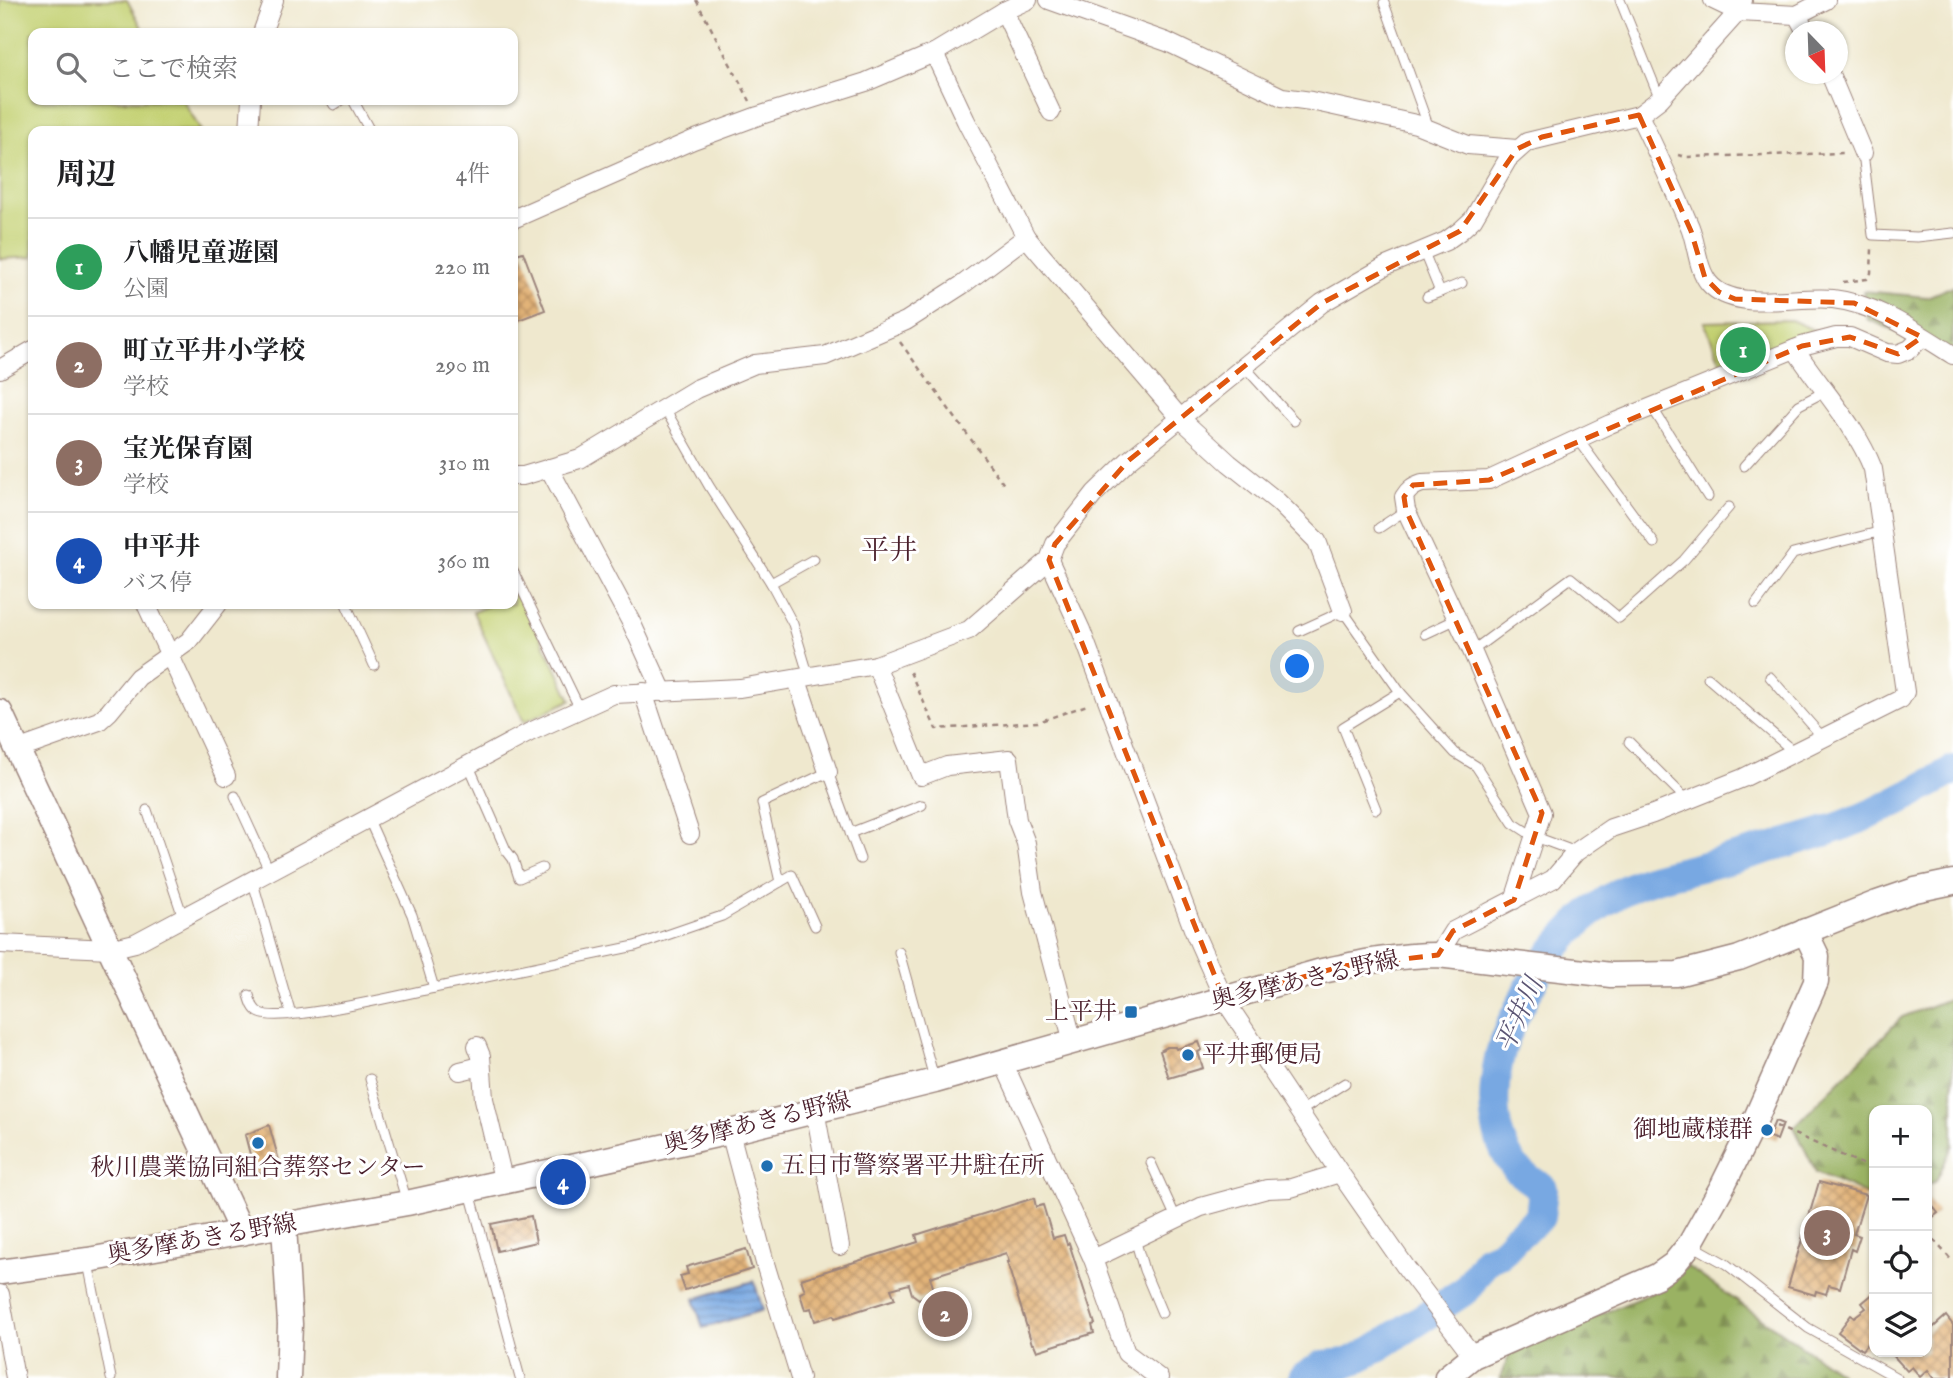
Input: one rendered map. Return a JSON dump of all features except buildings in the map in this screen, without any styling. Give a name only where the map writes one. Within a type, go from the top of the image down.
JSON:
[{"type":"main road","points":[[0,712],[242,1233]]},
{"type":"main road","points":[[1445,1377],[1473,1356],[1657,1276],[1674,1264],[1690,1244],[1723,1185],[1816,982],[1817,956],[1805,931],[1915,890],[1953,882]]},
{"type":"main road","name":"奥多摩あきる野線","points":[[0,1272],[284,1226],[407,1203],[730,1132],[935,1081],[1342,967],[1411,955],[1438,955],[1644,976],[1677,974],[1739,958],[1805,931]]},
{"type":"main road","points":[[284,1226],[290,1324],[288,1378]]},
{"type":"street","points":[[264,28],[274,0]]},
{"type":"street","points":[[518,217],[693,140],[866,82],[934,53],[1004,10],[1028,0]]},
{"type":"street","points":[[1049,0],[1167,42],[1282,97],[1429,128],[1468,145],[1517,149]]},
{"type":"street","points":[[1713,0],[1797,15],[1826,0]]},
{"type":"street","points":[[0,944],[110,948],[135,943],[252,878],[369,820],[530,732],[614,694],[740,688],[876,665],[969,630],[1049,560],[1055,544],[1095,493],[1128,461],[1244,366],[1322,303],[1386,266],[1460,232],[1472,219],[1508,159],[1517,149],[1542,137],[1639,115],[1660,99],[1741,6]]},
{"type":"street","points":[[1004,10],[1051,112]]},
{"type":"street","points":[[1797,15],[1800,21]]},
{"type":"street","points":[[934,53],[1026,237],[1181,419],[1229,463],[1279,502],[1317,541],[1343,611]]},
{"type":"street","points":[[1834,84],[1863,153]]},
{"type":"street","points":[[249,126],[251,105]]},
{"type":"street","points":[[1639,115],[1692,231],[1705,278],[1719,292],[1735,299],[1832,299],[1854,303],[1876,310],[1953,355]]},
{"type":"street","points":[[518,476],[580,459],[696,389],[755,364],[825,356],[906,321],[962,285],[1026,237]]},
{"type":"street","points":[[1514,900],[1542,813],[1472,651],[1406,510],[1404,497],[1413,485],[1422,483],[1489,480],[1652,407],[1795,349],[1836,337],[1850,337],[1887,353],[1898,354],[1910,349],[1922,337]]},
{"type":"street","points":[[1438,955],[1453,931],[1553,879],[1576,852],[1611,828],[1743,778],[1901,699],[1905,692],[1873,469],[1864,445],[1795,349]]},
{"type":"street","points":[[0,369],[28,353]]},
{"type":"street","points":[[549,468],[632,624],[663,692]]},
{"type":"street","points":[[1049,560],[1081,630],[1195,934],[1224,999],[1340,1173],[1407,1269],[1473,1356]]},
{"type":"street","points":[[148,609],[226,776]]},
{"type":"street","points":[[18,750],[99,721],[138,677],[189,641],[214,609]]},
{"type":"street","points":[[876,665],[921,776],[947,766],[1009,759],[1017,820],[1026,843],[1033,892],[1073,1042]]},
{"type":"street","points":[[803,678],[828,772]]},
{"type":"street","points":[[643,692],[690,834]]},
{"type":"street","points":[[477,1046],[484,1098],[504,1183]]},
{"type":"street","points":[[1003,1062],[1093,1259],[1126,1353],[1159,1378]]},
{"type":"street","points":[[460,1072],[481,1066]]},
{"type":"street","points":[[815,1110],[840,1246]]},
{"type":"street","points":[[730,1132],[766,1267],[800,1378]]},
{"type":"street","points":[[1093,1259],[1201,1207],[1267,1189],[1291,1188],[1340,1173]]},
{"type":"street","points":[[0,1294],[15,1378]]},
{"type":"lane","points":[[1620,0],[1660,99]]},
{"type":"lane","points":[[1384,3],[1429,128]]},
{"type":"lane","points":[[356,105],[367,126]]},
{"type":"lane","points":[[1863,153],[1873,235],[1917,237],[1953,233]]},
{"type":"lane","points":[[1423,250],[1440,292]]},
{"type":"lane","points":[[1427,297],[1462,283]]},
{"type":"lane","points":[[1244,366],[1294,421]]},
{"type":"lane","points":[[1744,466],[1799,405],[1824,392]]},
{"type":"lane","points":[[1652,407],[1708,497]]},
{"type":"lane","points":[[665,409],[793,624],[803,678]]},
{"type":"lane","points":[[1578,439],[1654,542]]},
{"type":"lane","points":[[1472,651],[1571,578],[1619,618],[1684,561],[1729,507]]},
{"type":"lane","points":[[1378,528],[1406,510]]},
{"type":"lane","points":[[1756,604],[1793,554],[1882,531]]},
{"type":"lane","points":[[771,583],[814,559]]},
{"type":"lane","points":[[518,581],[580,709]]},
{"type":"lane","points":[[348,609],[374,664]]},
{"type":"lane","points":[[1299,631],[1343,611],[1399,692],[1455,753],[1476,766],[1513,823],[1533,836],[1576,852]]},
{"type":"lane","points":[[1425,634],[1457,619]]},
{"type":"lane","points":[[1770,677],[1824,739]]},
{"type":"lane","points":[[1708,678],[1794,752]]},
{"type":"lane","points":[[1376,809],[1343,727],[1399,692]]},
{"type":"lane","points":[[1629,742],[1686,800]]},
{"type":"lane","points":[[469,766],[506,850],[513,859],[519,878],[542,868]]},
{"type":"lane","points":[[780,882],[762,803],[828,772],[860,859]]},
{"type":"lane","points":[[235,796],[269,870]]},
{"type":"lane","points":[[850,833],[922,805]]},
{"type":"lane","points":[[147,810],[183,917]]},
{"type":"lane","points":[[369,820],[412,915],[434,988]]},
{"type":"lane","points":[[249,995],[254,1007],[261,1014],[291,1015],[377,1001],[635,946],[722,916],[792,875],[815,926]]},
{"type":"lane","points":[[252,878],[291,1015]]},
{"type":"lane","points":[[899,952],[935,1081]]},
{"type":"lane","points":[[370,1079],[407,1203]]},
{"type":"lane","points":[[1299,1112],[1345,1083]]},
{"type":"lane","points":[[1151,1163],[1176,1218]]},
{"type":"lane","points":[[469,1190],[520,1378]]},
{"type":"lane","points":[[1135,1239],[1144,1270],[1162,1313]]},
{"type":"lane","points":[[1690,1244],[1726,1264],[1808,1328],[1897,1378]]},
{"type":"lane","points":[[88,1259],[111,1378]]},
{"type":"path","points":[[696,0],[758,116]]},
{"type":"path","points":[[1656,150],[1686,157],[1863,153]]},
{"type":"path","points":[[1842,282],[1867,279],[1871,273],[1873,235]]},
{"type":"path","points":[[893,332],[1005,486]]},
{"type":"path","points":[[902,655],[936,729],[1038,722],[1107,699]]},
{"type":"path","points":[[1756,1118],[1871,1168]]},
{"type":"path","points":[[1932,1238],[1953,1262]]},
{"type":"highlighted area","points":[[1639,115],[1691,231],[1705,278],[1719,292],[1735,299],[1854,303],[1922,337],[1898,354],[1850,337],[1802,346],[1489,480],[1413,485],[1404,497],[1406,510],[1542,813],[1514,900],[1453,931],[1438,955],[1343,966],[1224,999],[1049,560],[1055,544],[1128,461],[1322,303],[1460,231],[1517,149],[1542,137]]},
{"type":"green space","points":[[0,0],[127,0],[142,28],[28,28],[28,105],[186,105],[198,126],[28,126],[28,257],[0,259]]},
{"type":"green space","points":[[1953,286],[1953,354],[1867,319],[1863,291],[1927,297]]},
{"type":"green space","points":[[1791,320],[1816,331],[1724,369],[1704,322]]},
{"type":"green space","points":[[518,592],[571,700],[524,722],[473,612],[480,609],[518,609]]},
{"type":"green space","points":[[1953,999],[1953,1145],[1936,1181],[1932,1183],[1932,1105],[1869,1105],[1869,1196],[1816,1172],[1794,1127],[1902,1017]]},
{"type":"green space","points":[[1685,1265],[1840,1373],[1840,1378],[1500,1378],[1510,1353],[1670,1285]]},
{"type":"water","points":[[754,1281],[763,1310],[703,1328],[694,1299]]},
{"type":"waterway","name":"平井川","points":[[1303,1378],[1323,1365],[1348,1363],[1375,1349],[1466,1290],[1486,1260],[1500,1254],[1540,1217],[1543,1189],[1517,1169],[1497,1130],[1494,1104],[1496,1077],[1505,1038],[1533,980],[1565,936],[1606,901],[1639,884],[1850,823],[1886,807],[1953,770]]},
{"type":"place","name":"八幡児童遊園","points":[[1743,350]]},
{"type":"place","name":"上平井","points":[[1131,1012]]},
{"type":"place","name":"平井郵便局","points":[[1188,1055]]},
{"type":"place","name":"御地蔵様群","points":[[1767,1130]]},
{"type":"place","name":"秋川農業協同組合葬祭センター","points":[[258,1143]]},
{"type":"place","name":"五日市警察署平井駐在所","points":[[767,1166]]},
{"type":"place","name":"中平井","points":[[563,1182]]},
{"type":"place","name":"宝光保育園","points":[[1827,1233]]},
{"type":"place","name":"町立平井小学校","points":[[945,1314]]},
{"type":"district","name":"平井","points":[[889,551]]}]
